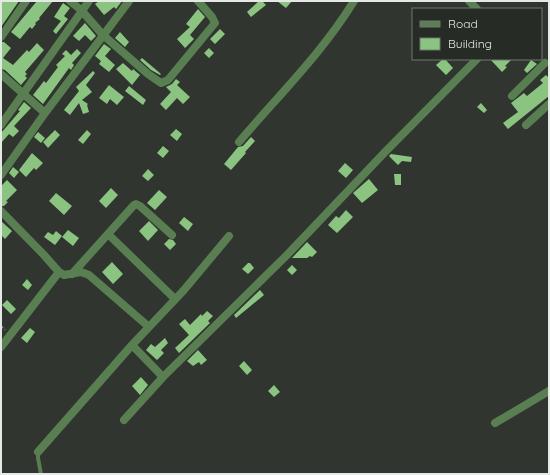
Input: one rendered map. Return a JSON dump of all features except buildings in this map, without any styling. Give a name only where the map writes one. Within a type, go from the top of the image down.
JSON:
[{"type":"street","points":[[1,37],[26,1]]},
{"type":"street","points":[[70,1],[82,10],[103,36],[161,84],[165,82],[215,23],[212,17],[198,1]]},
{"type":"street","points":[[1,125],[89,1]]},
{"type":"street","points":[[1,175],[45,113],[129,1]]},
{"type":"street","points":[[238,142],[336,28],[354,1]]},
{"type":"street","points":[[124,420],[163,377],[286,256],[386,151],[476,60]]},
{"type":"street","points":[[512,96],[545,62]]},
{"type":"street","points":[[1,74],[45,113]]},
{"type":"street","points":[[526,125],[549,104]]},
{"type":"street","points":[[72,274],[136,204],[172,235]]},
{"type":"street","points":[[1,211],[59,272],[64,275],[81,272],[89,275],[149,327]]},
{"type":"street","points":[[108,234],[175,299]]},
{"type":"street","points":[[38,452],[132,345],[175,299],[229,236]]},
{"type":"street","points":[[1,346],[59,272]]},
{"type":"street","points":[[132,345],[163,377]]},
{"type":"street","points":[[495,423],[549,391]]},
{"type":"lane","points":[[38,452],[41,474]]}]
